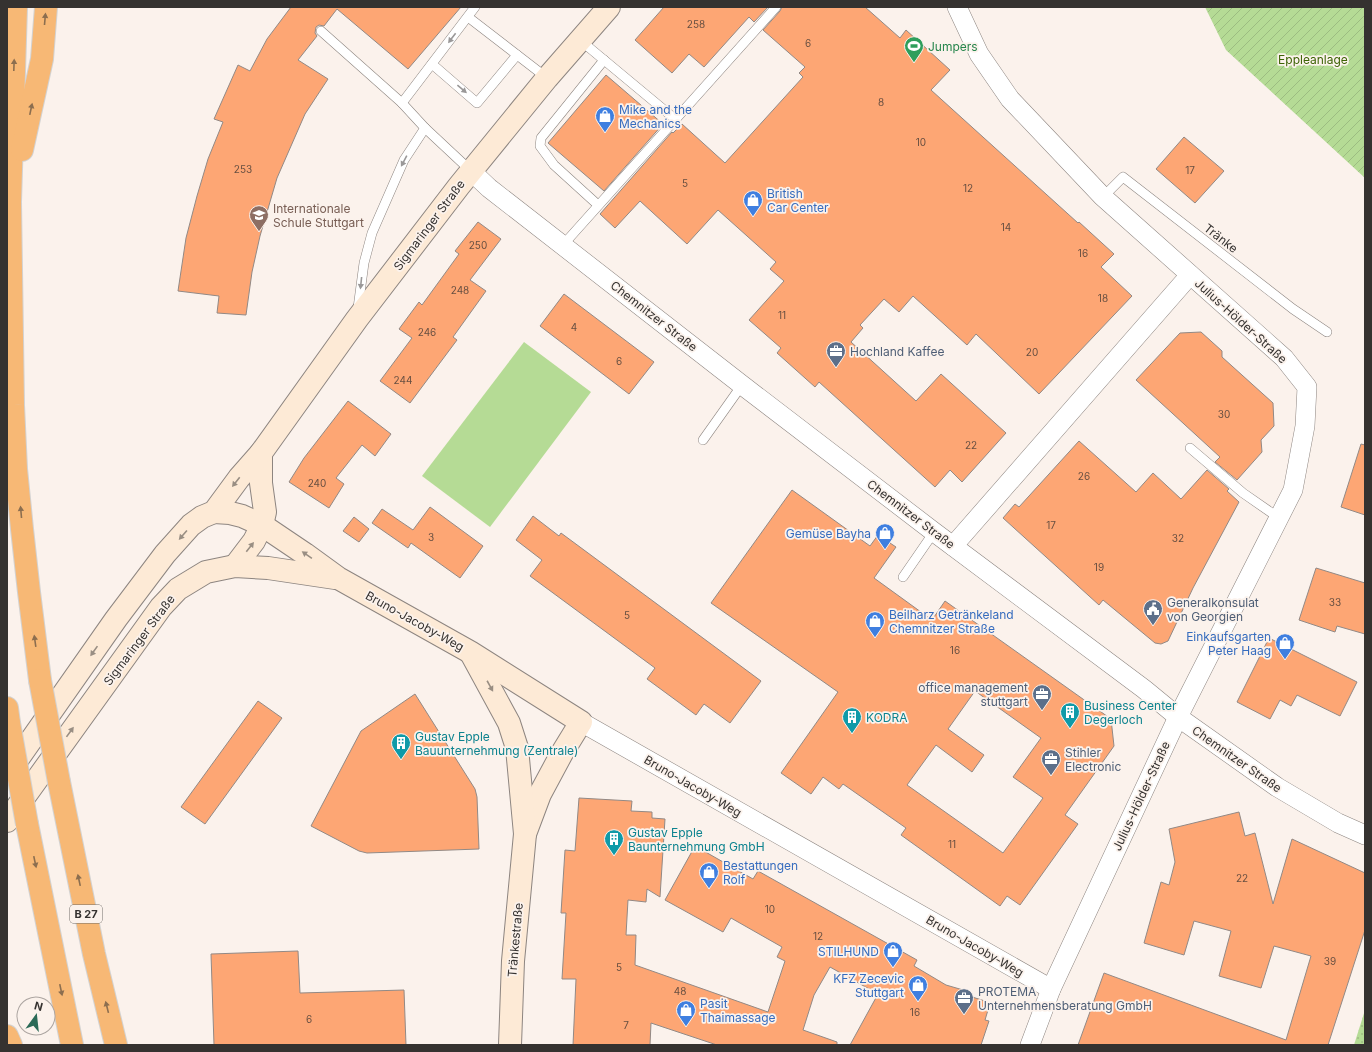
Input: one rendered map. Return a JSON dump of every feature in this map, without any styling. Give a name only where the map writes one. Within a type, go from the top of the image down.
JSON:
[{"type":"highway","name":"B 27","points":[[16,7],[10,202],[13,405],[16,469],[28,592],[40,680],[94,954],[116,1045]]},
{"type":"highway","points":[[10,202],[42,59],[46,7]]},
{"type":"highway","points":[[8,715],[17,823],[72,1045]]},
{"type":"highway","points":[[7,1036],[11,1045]]},
{"type":"main road","name":"Sigmaringer Straße","points":[[7,774],[116,619],[165,554],[191,525],[202,517],[214,512],[260,453],[357,319],[471,171],[547,78],[609,7]]},
{"type":"main road","points":[[235,566],[254,541],[262,526],[265,512],[261,483],[260,453]]},
{"type":"main road","name":"Bruno-Jacoby-Weg","points":[[214,512],[230,513],[242,516],[262,526],[338,578],[470,652],[581,722]]},
{"type":"main road","name":"Sigmaringer Straße","points":[[17,823],[161,607],[178,589],[206,572],[235,566]]},
{"type":"main road","name":"Bruno-Jacoby-Weg","points":[[235,566],[268,568],[338,578]]},
{"type":"main road","name":"Tränkestraße","points":[[470,652],[509,723],[517,748],[525,834],[513,961],[510,1045]]},
{"type":"main road","name":"Tränkestraße","points":[[525,834],[540,794],[581,722]]},
{"type":"street","name":"Julius-Hölder-Straße","points":[[958,7],[979,54],[1010,99],[1103,197],[1284,358],[1307,387],[1306,426],[1293,490],[1178,717],[1051,989],[1030,1045]]},
{"type":"street","name":"Chemnitzer Straße","points":[[471,171],[489,188],[742,385],[934,532],[1144,689],[1178,717],[1277,787],[1338,823],[1365,835]]},
{"type":"street","name":"Julius-Hölder-Straße","points":[[953,546],[1190,275]]},
{"type":"street","name":"Bruno-Jacoby-Weg","points":[[581,722],[1051,989]]},
{"type":"lane","points":[[402,103],[475,7]]},
{"type":"lane","points":[[562,245],[776,7]]},
{"type":"lane","points":[[468,17],[547,78]]},
{"type":"lane","points":[[321,31],[402,103],[425,128],[471,171]]},
{"type":"lane","points":[[580,40],[675,119]]},
{"type":"lane","points":[[432,64],[478,103],[517,55]]},
{"type":"lane","points":[[598,205],[554,164],[540,146],[541,138],[604,60]]},
{"type":"lane","points":[[357,319],[364,263],[372,233],[404,160],[425,128]]},
{"type":"lane","name":"Tränke","points":[[1103,197],[1123,177],[1292,309],[1327,332]]},
{"type":"lane","points":[[703,440],[742,385]]},
{"type":"lane","points":[[1190,448],[1243,493],[1278,518]]},
{"type":"lane","points":[[903,577],[934,532]]},
{"type":"green space","name":"Eppleanlage","points":[[1205,7],[1365,7],[1365,178],[1226,50]]},
{"type":"green space","points":[[524,342],[591,392],[490,527],[422,476]]},
{"type":"green space","points":[[1365,1010],[1365,1045],[1354,1045]]},
{"type":"building","name":"Internationale Schule Stuttgart","points":[[291,7],[461,7],[408,69],[337,9],[324,26],[319,25],[316,27],[315,33],[317,36],[298,60],[328,79],[305,114],[277,178],[260,236],[252,272],[246,315],[217,313],[219,296],[178,291],[186,238],[197,196],[208,159],[223,122],[214,119],[238,65],[250,71],[267,39]]},
{"type":"building","points":[[664,7],[768,7],[754,22],[749,17],[704,67],[689,54],[672,73],[635,40]]},
{"type":"building","points":[[782,7],[865,7],[900,38],[906,30],[950,70],[931,90],[1114,254],[1101,267],[1132,296],[1039,394],[976,334],[967,345],[913,296],[899,312],[884,299],[860,325],[863,328],[851,342],[916,401],[941,374],[1006,433],[962,482],[950,470],[935,487],[819,382],[815,387],[777,353],[781,348],[749,320],[784,281],[770,269],[776,262],[718,210],[687,244],[640,201],[615,228],[600,214],[672,132],[673,133],[682,124],[725,163],[803,77],[799,73],[805,67],[763,30]]},
{"type":"building","name":"Mike and the Mechanics","points":[[606,75],[663,124],[604,191],[548,143]]},
{"type":"building","points":[[1184,137],[1224,171],[1195,203],[1156,169]]},
{"type":"building","points":[[478,222],[501,239],[470,280],[486,291],[453,337],[457,340],[410,403],[380,381],[412,338],[399,329],[419,302],[422,305],[459,254],[455,251]]},
{"type":"building","points":[[564,294],[654,362],[629,394],[540,326]]},
{"type":"building","points":[[1201,332],[1222,351],[1222,357],[1273,403],[1274,426],[1261,440],[1262,452],[1237,480],[1215,462],[1220,457],[1136,380],[1180,333]]},
{"type":"building","points":[[348,401],[391,434],[375,456],[362,445],[336,478],[344,484],[329,508],[289,482],[304,458]]},
{"type":"building","points":[[1079,441],[1136,492],[1153,473],[1181,499],[1207,470],[1229,489],[1227,491],[1239,502],[1193,588],[1168,641],[1161,644],[1155,643],[1103,600],[1099,605],[1003,518],[1015,504],[1019,507]]},
{"type":"building","points":[[1361,444],[1365,445],[1365,515],[1341,507]]},
{"type":"building","points":[[792,490],[870,546],[878,535],[896,547],[874,578],[932,620],[945,601],[1111,719],[1114,746],[1065,815],[1078,824],[1020,905],[1007,896],[1000,906],[901,835],[906,828],[843,784],[839,789],[823,777],[811,794],[781,773],[838,692],[711,603]],"holes":[[[975,691],[1041,738],[1013,777],[1043,798],[1003,853],[907,785],[936,745],[972,772],[984,755],[948,729]]]},
{"type":"building","points":[[430,507],[483,546],[460,578],[411,543],[408,548],[372,523],[382,509],[413,530]]},
{"type":"building","points":[[533,516],[559,536],[561,533],[761,681],[730,723],[704,704],[696,715],[647,679],[655,668],[530,576],[542,560],[516,540]]},
{"type":"building","points":[[354,517],[369,529],[359,542],[343,531]]},
{"type":"building","points":[[1316,568],[1365,583],[1365,634],[1337,626],[1335,632],[1299,620]]},
{"type":"building","name":"Einkaufsgarten Peter Haag","points":[[1269,638],[1357,682],[1340,716],[1297,695],[1291,706],[1280,700],[1270,719],[1237,702]]},
{"type":"building","name":"Gustav Epple Bauunternehmung (Zentrale)","points":[[415,694],[475,789],[477,797],[479,849],[367,853],[359,851],[311,826],[361,731]]},
{"type":"building","points":[[258,701],[282,718],[205,824],[181,807]]},
{"type":"building","points":[[579,798],[632,801],[631,811],[652,812],[652,818],[665,819],[660,897],[647,889],[646,902],[628,900],[626,935],[636,935],[635,965],[768,1012],[785,961],[777,957],[782,947],[731,918],[723,932],[665,900],[695,846],[753,879],[758,871],[917,960],[914,966],[946,985],[970,992],[969,996],[985,1001],[983,1008],[988,1010],[985,1020],[989,1021],[981,1045],[850,1045],[878,994],[830,967],[814,995],[803,1030],[837,1042],[837,1045],[717,1045],[651,1023],[650,1045],[573,1045],[576,979],[562,979],[566,913],[561,913],[565,850],[575,851]]},
{"type":"building","points":[[1239,812],[1245,836],[1255,833],[1273,904],[1292,839],[1365,873],[1365,930],[1328,1045],[1078,1045],[1104,973],[1286,1040],[1311,956],[1274,946],[1261,988],[1219,976],[1231,931],[1194,921],[1184,955],[1144,943],[1161,882],[1169,885],[1175,862],[1169,829]]},
{"type":"building","points":[[298,951],[300,993],[404,990],[406,1045],[214,1045],[211,954]]},
{"type":"place","name":"Jumpers","points":[[914,63]]},
{"type":"place","name":"Mike and the Mechanics","points":[[605,133]]},
{"type":"place","name":"British Car Center","points":[[753,217]]},
{"type":"place","name":"Internationale Schule Stuttgart","points":[[259,232]]},
{"type":"place","name":"Hochland Kaffee","points":[[836,368]]},
{"type":"place","name":"Gemüse Bayha","points":[[885,550]]},
{"type":"place","name":"Generalkonsulat von Georgien","points":[[1153,626]]},
{"type":"place","name":"Beilharz Getränkeland Chemnitzer Straße","points":[[875,638]]},
{"type":"place","name":"Einkaufsgarten Peter Haag","points":[[1285,660]]},
{"type":"place","name":"office management stuttgart","points":[[1042,711]]},
{"type":"place","name":"Business Center Degerloch","points":[[1070,729]]},
{"type":"place","name":"KODRA","points":[[852,734]]},
{"type":"place","name":"Gustav Epple Bauunternehmung (Zentrale)","points":[[401,760]]},
{"type":"place","name":"Stihler Electronic","points":[[1051,776]]},
{"type":"place","name":"Gustav Epple Baunternehmung GmbH","points":[[614,856]]},
{"type":"place","name":"Bestattungen Rolf","points":[[709,889]]},
{"type":"place","name":"STILHUND","points":[[893,968]]},
{"type":"place","name":"KFZ Zecevic Stuttgart","points":[[918,1002]]},
{"type":"place","name":"PROTEMA Unternehmensberatung GmbH","points":[[964,1015]]},
{"type":"place","name":"Pasit Thaimassage","points":[[686,1027]]}]
